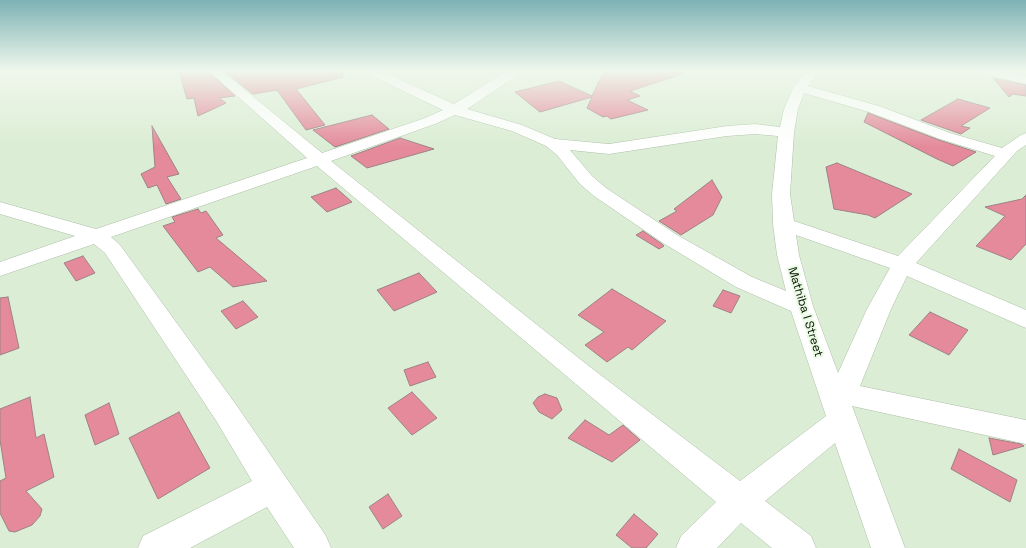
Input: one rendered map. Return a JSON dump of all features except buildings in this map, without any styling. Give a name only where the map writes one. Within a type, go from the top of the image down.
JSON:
[{"type":"street","points":[[245,97],[319,159],[739,502],[799,548]]},
{"type":"street","points":[[426,97],[454,110],[518,128],[552,143],[563,152],[586,180],[600,192],[670,239],[744,282],[801,306]]},
{"type":"street","points":[[0,269],[416,126],[454,110],[475,97]]},
{"type":"street","name":"Mathiba I Street","points":[[798,97],[792,109],[786,132],[781,194],[783,224],[788,255],[801,306],[841,407],[888,548]]},
{"type":"street","points":[[846,97],[874,109],[950,137],[1006,154]]},
{"type":"street","points":[[552,143],[609,149],[727,130],[755,129],[786,132]]},
{"type":"street","points":[[693,548],[739,502],[841,407],[879,309],[902,265],[1006,154],[1026,138]]},
{"type":"street","points":[[0,208],[97,236],[113,249],[146,294],[227,414],[314,548]]},
{"type":"street","points":[[783,224],[902,265],[1026,320]]},
{"type":"street","points":[[841,407],[1026,432]]},
{"type":"street","points":[[155,548],[273,487]]}]
